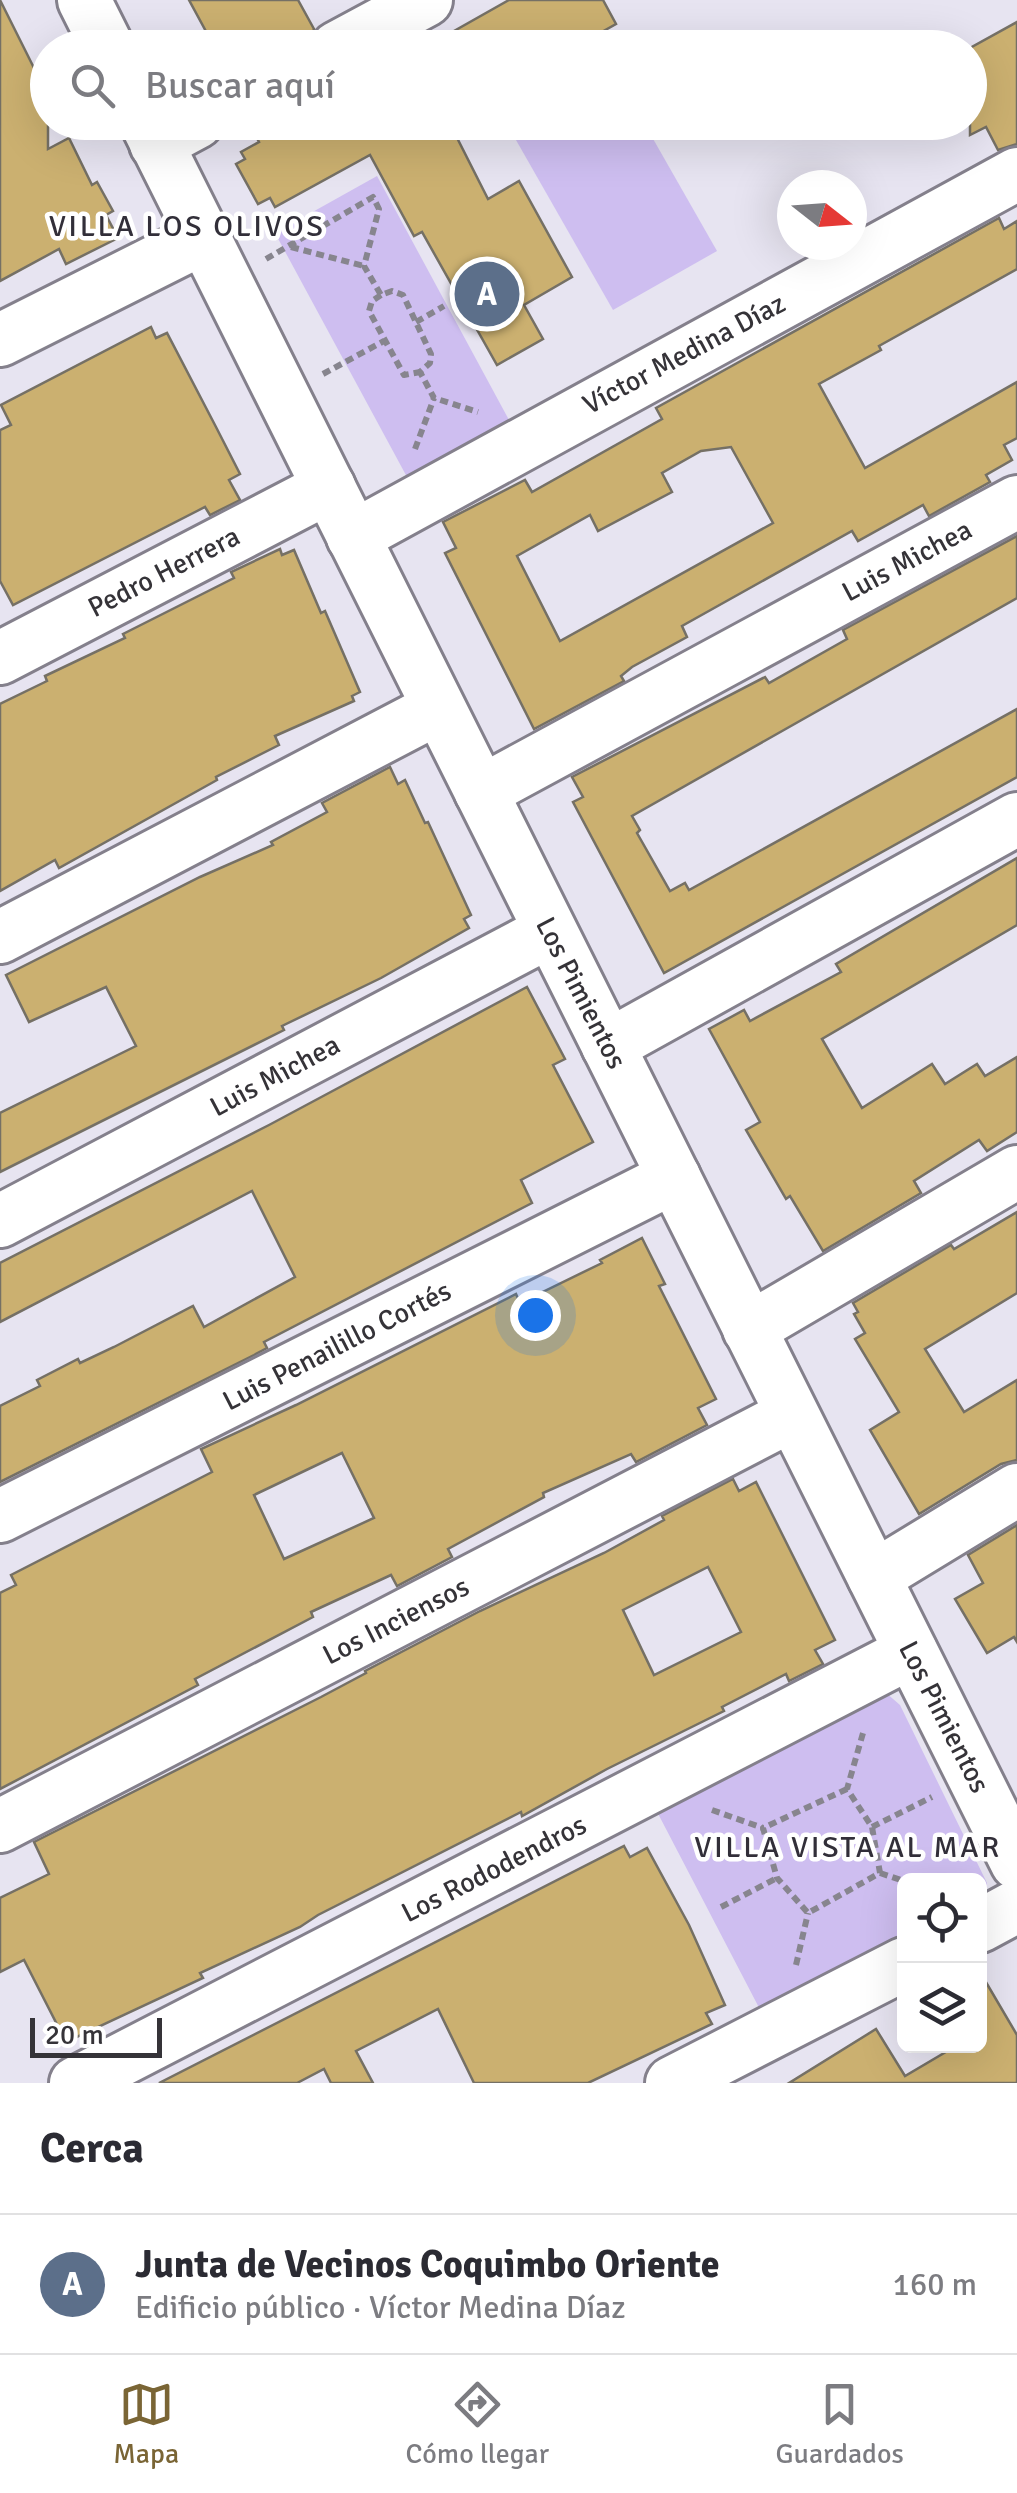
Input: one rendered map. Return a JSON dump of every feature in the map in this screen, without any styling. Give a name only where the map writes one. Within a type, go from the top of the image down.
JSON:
[{"type":"street","points":[[84,0],[99,30]]},
{"type":"street","points":[[370,30],[426,0]]},
{"type":"street","name":"Los Pimientos","points":[[170,140],[214,259],[874,1577],[897,1661],[1011,1835]]},
{"type":"street","name":"Víctor Medina Díaz","points":[[353,537],[1017,174]]},
{"type":"street","points":[[0,340],[214,259]]},
{"type":"street","name":"Pedro Herrera","points":[[0,658],[328,487]]},
{"type":"street","name":"Luis Michea","points":[[480,792],[1017,502]]},
{"type":"street","points":[[0,937],[438,708]]},
{"type":"street","points":[[608,1046],[1017,819]]},
{"type":"street","name":"Luis Michea","points":[[0,1221],[550,930]]},
{"type":"street","points":[[749,1329],[1017,1172]]},
{"type":"street","name":"Luis Penailillo Cortés","points":[[0,1516],[674,1177]]},
{"type":"street","name":"Los Inciensos","points":[[0,1826],[792,1415]]},
{"type":"street","points":[[874,1577],[1017,1490]]},
{"type":"street","name":"Los Rododendros","points":[[76,2083],[897,1661]]},
{"type":"street","points":[[987,1922],[1017,1906]]},
{"type":"street","points":[[672,2083],[897,1968]]},
{"type":"path","points":[[214,259],[290,246],[373,197],[379,209],[364,266]]},
{"type":"path","points":[[290,246],[364,266],[381,294]]},
{"type":"path","points":[[381,294],[403,296],[431,354],[430,364],[420,372],[409,376],[399,370],[384,341],[369,311],[372,301],[381,294]]},
{"type":"path","points":[[416,322],[444,306]]},
{"type":"path","points":[[282,395],[384,341]]},
{"type":"path","points":[[420,372],[434,398],[498,419],[512,448]]},
{"type":"path","points":[[897,1661],[846,1789],[763,1828],[777,1878],[808,1913],[880,1873],[897,1879]]},
{"type":"path","points":[[846,1789],[872,1827],[880,1873]]},
{"type":"path","points":[[872,1827],[918,1804]]},
{"type":"path","points":[[721,1907],[777,1878]]},
{"type":"shaded area","points":[[516,140],[654,140],[717,251],[613,310]]},
{"type":"shaded area","points":[[377,176],[509,420],[407,477],[275,233]]},
{"type":"shaded area","points":[[885,1692],[900,1705],[982,1873],[897,1873],[897,1955],[767,2023],[653,1804]]},
{"type":"building","points":[[0,0],[30,60],[30,140],[48,140],[48,149],[70,140],[92,185],[97,182],[113,211],[106,215],[118,238],[66,264],[59,249],[0,281]]},
{"type":"building","points":[[189,0],[298,0],[314,29],[314,30],[205,30]]},
{"type":"building","points":[[509,0],[603,0],[616,24],[605,30],[456,30]]},
{"type":"building","points":[[1017,22],[1017,144],[998,150],[987,129],[987,39]]},
{"type":"building","points":[[458,140],[488,199],[519,181],[572,277],[524,305],[543,339],[497,365],[422,232],[414,236],[370,155],[275,207],[270,198],[258,204],[236,164],[245,159],[241,152],[259,142]]},
{"type":"building","points":[[999,218],[1004,229],[1017,221],[1017,269],[819,384],[865,468],[1017,382],[1017,438],[1004,445],[1012,460],[986,475],[990,482],[929,516],[923,505],[858,541],[852,531],[682,626],[687,637],[632,667],[621,676],[624,681],[534,729],[445,553],[456,548],[443,522],[525,480],[532,492],[662,419],[656,408]],"holes":[[[731,447],[773,523],[560,641],[517,556],[590,515],[598,531],[672,492],[662,473],[701,451]]]},
{"type":"building","points":[[151,327],[156,338],[167,333],[216,427],[240,474],[229,480],[240,500],[210,515],[205,507],[13,605],[0,581],[0,430],[11,425],[1,405]]},
{"type":"building","points":[[1017,536],[1017,598],[632,816],[640,830],[637,833],[670,891],[685,883],[689,890],[1017,709],[1017,777],[664,973],[573,802],[583,797],[572,777],[765,677],[769,683],[847,639],[843,630]]},
{"type":"building","points":[[280,549],[282,555],[294,550],[321,613],[325,611],[360,692],[352,696],[354,701],[275,736],[279,745],[59,868],[55,860],[0,891],[0,704],[47,681],[45,676],[125,638],[123,634],[234,578],[231,572]]},
{"type":"building","points":[[390,767],[398,784],[405,780],[425,823],[428,822],[471,915],[464,919],[469,928],[381,978],[282,1026],[284,1030],[0,1172],[0,1113],[136,1046],[106,987],[29,1022],[6,975],[200,877],[273,845],[271,842],[327,812],[322,803]]},
{"type":"building","points":[[1017,858],[1017,925],[822,1039],[862,1108],[932,1064],[945,1084],[977,1064],[985,1076],[1017,1057],[1017,1132],[987,1151],[979,1140],[914,1181],[921,1193],[823,1251],[790,1196],[786,1199],[746,1130],[760,1122],[709,1029],[744,1010],[750,1021],[841,972],[836,964]]},
{"type":"building","points":[[527,987],[565,1059],[553,1065],[593,1142],[521,1180],[532,1203],[264,1342],[267,1348],[254,1355],[0,1482],[0,1406],[40,1386],[37,1380],[78,1359],[80,1363],[114,1347],[193,1306],[204,1327],[295,1277],[252,1191],[0,1322],[0,1263]]},
{"type":"building","points":[[1017,1212],[1017,1293],[925,1349],[964,1412],[1017,1380],[1017,1460],[1001,1464],[919,1514],[870,1430],[899,1412],[855,1339],[865,1333],[854,1314],[858,1312],[853,1303],[951,1245],[954,1249]]},
{"type":"building","points":[[642,1238],[665,1284],[659,1286],[716,1399],[698,1408],[707,1425],[636,1462],[631,1454],[543,1493],[544,1497],[448,1549],[452,1557],[397,1586],[391,1575],[311,1612],[313,1617],[195,1679],[198,1685],[0,1789],[0,1593],[16,1585],[11,1575],[212,1472],[201,1449],[516,1294],[520,1303],[602,1263],[600,1260]],"holes":[[[342,1453],[374,1518],[284,1559],[254,1495]]]},
{"type":"building","points":[[733,1479],[739,1491],[756,1482],[835,1640],[815,1650],[823,1664],[789,1681],[786,1674],[722,1707],[724,1711],[522,1816],[521,1812],[300,1927],[200,1973],[203,1978],[66,2042],[24,1960],[0,1972],[0,1898],[49,1874],[34,1842],[321,1697],[480,1611],[604,1553],[664,1520],[662,1516]],"holes":[[[708,1567],[741,1632],[654,1675],[623,1610]]]},
{"type":"building","points":[[1017,1525],[1017,1642],[1014,1637],[987,1653],[955,1599],[983,1583],[968,1555]]},
{"type":"building","points":[[624,1846],[630,1857],[647,1848],[689,1925],[725,2005],[706,2013],[712,2024],[588,2083],[474,2083],[438,2009],[356,2051],[373,2083],[331,2083],[324,2069],[297,2083],[159,2083]]},
{"type":"building","points":[[987,1984],[1017,2035],[1017,2083],[789,2083],[876,2029],[905,2076],[944,2053],[987,2053]]},
{"type":"place","name":"Junta de Vecinos Coquimbo Oriente","points":[[487,294]]},
{"type":"district","name":"VILLA LOS OLIVOS","points":[[187,226]]},
{"type":"district","name":"VILLA VISTA AL MAR","points":[[848,1847]]}]
